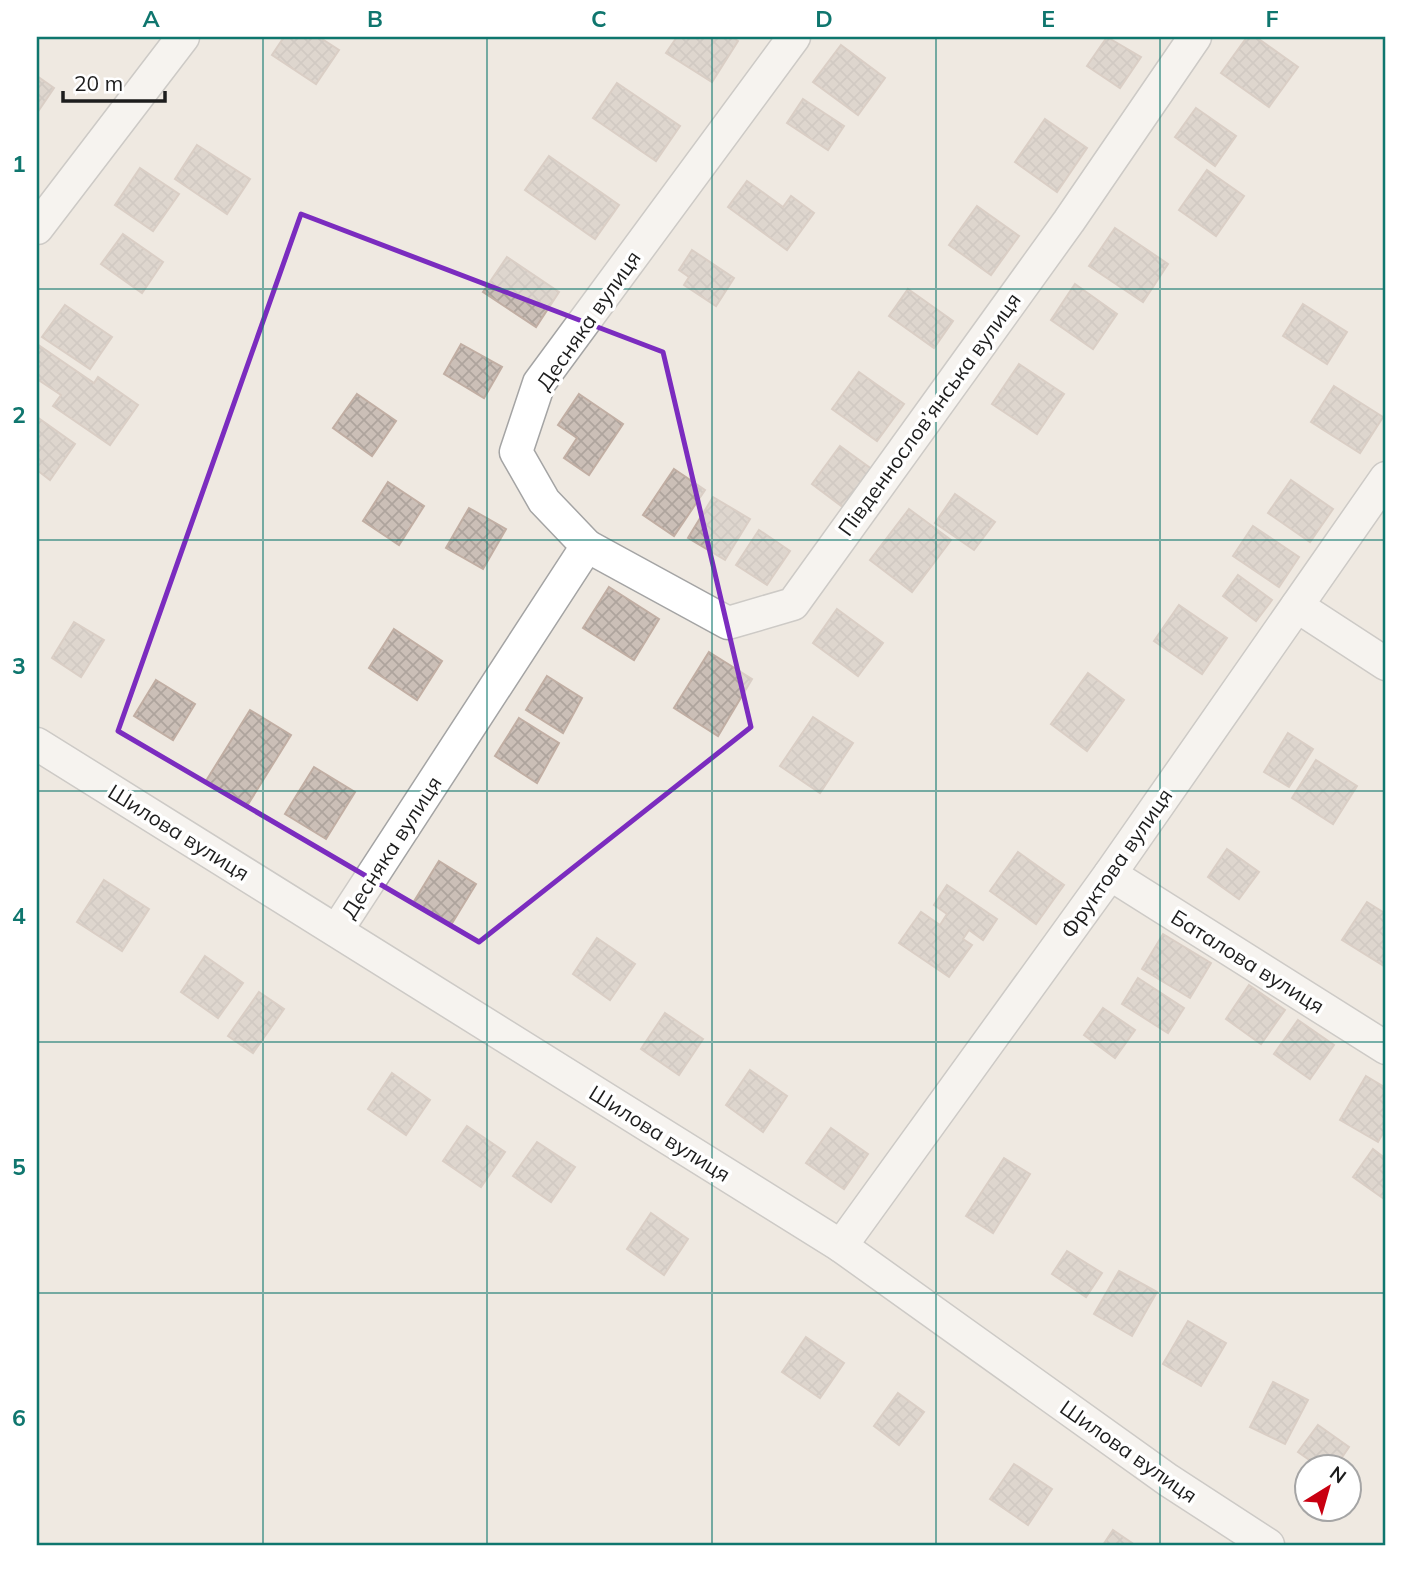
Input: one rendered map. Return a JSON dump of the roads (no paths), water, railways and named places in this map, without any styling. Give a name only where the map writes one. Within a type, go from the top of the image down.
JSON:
[{"type":"street","points":[[37,228],[183,37]]},
{"type":"street","name":"Десняка вулиця","points":[[337,930],[587,546],[544,501],[516,452],[539,383],[794,37]]},
{"type":"street","name":"Південнослов’янська вулиця","points":[[587,546],[728,623],[793,604],[1069,221],[1195,37]]},
{"type":"street","name":"Фруктова вулиця","points":[[841,1246],[1110,873],[1386,478]]},
{"type":"street","points":[[1297,606],[1386,664]]},
{"type":"street","name":"Шилова вулиця","points":[[37,744],[841,1246],[1168,1480],[1268,1545]]},
{"type":"street","name":"Баталова вулиця","points":[[1110,873],[1386,1048]]}]
